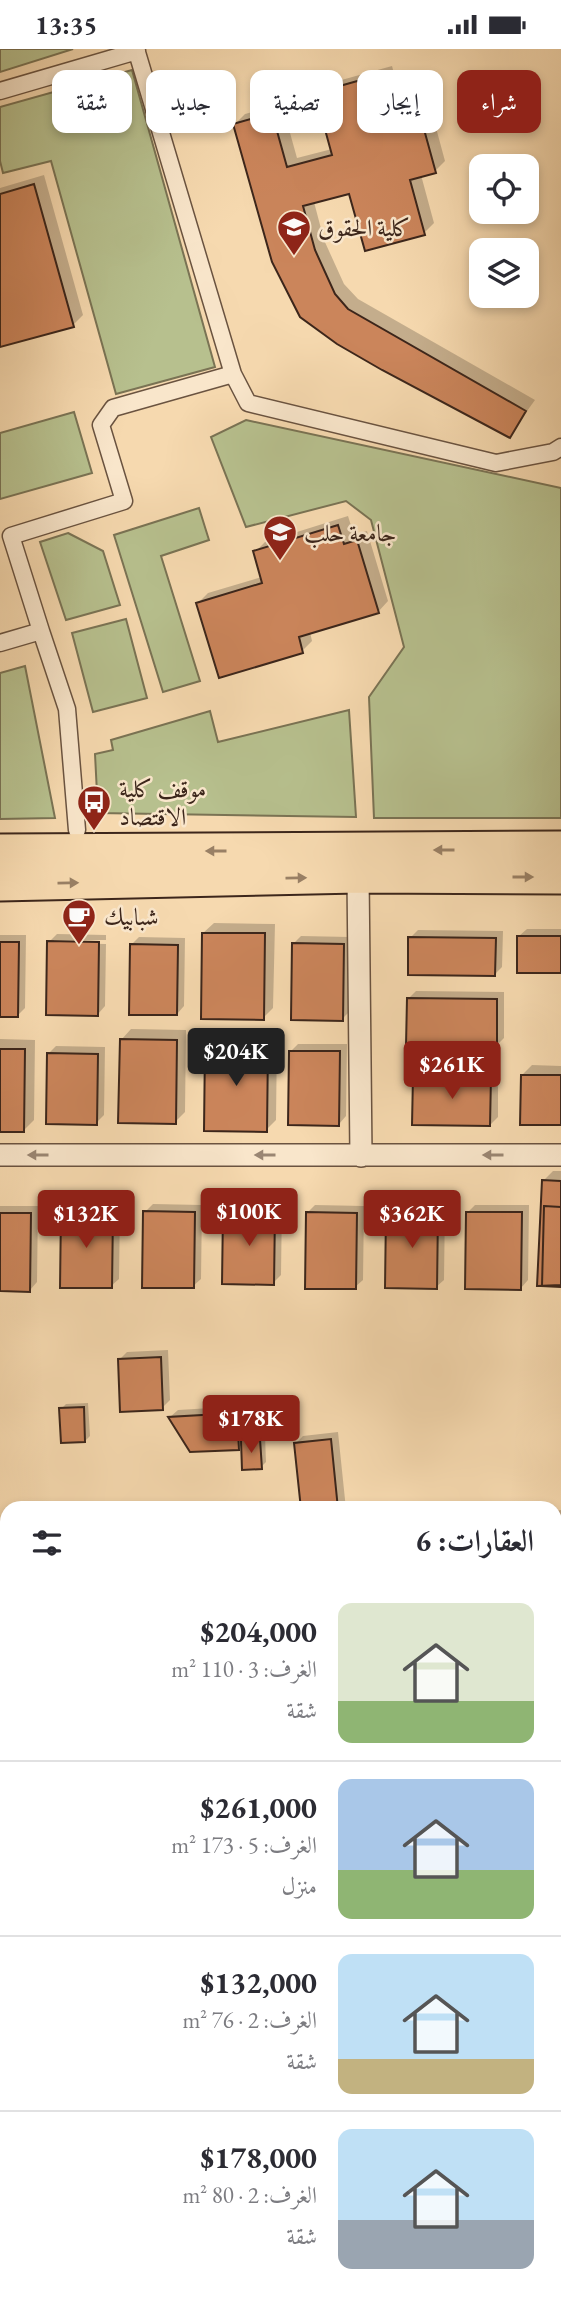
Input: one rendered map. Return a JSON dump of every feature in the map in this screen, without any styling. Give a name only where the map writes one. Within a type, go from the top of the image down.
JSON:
[{"type":"main road","points":[[0,851],[561,848]]},
{"type":"main road","points":[[0,884],[358,876],[561,877]]},
{"type":"street","points":[[0,91],[137,50],[233,374],[248,403],[496,463],[553,452],[561,447]]},
{"type":"street","points":[[77,830],[67,709],[6,537],[124,501],[101,425],[113,408],[233,374]]},
{"type":"street","points":[[0,643],[41,631]]},
{"type":"street","points":[[358,876],[361,1156]]},
{"type":"street","points":[[0,1155],[561,1155]]},
{"type":"green space","points":[[0,49],[73,49],[0,72]]},
{"type":"green space","points":[[132,70],[146,120],[146,133],[150,133],[215,367],[116,394],[51,161],[3,173],[0,161],[0,107],[52,92],[52,133],[132,133]]},
{"type":"green space","points":[[74,412],[92,473],[0,499],[0,433]]},
{"type":"green space","points":[[246,420],[561,488],[561,818],[374,818],[369,697],[404,647],[371,520],[346,501],[246,527],[211,437]]},
{"type":"green space","points":[[199,508],[209,540],[161,556],[200,681],[163,692],[114,535]]},
{"type":"green space","points":[[68,533],[103,551],[120,605],[66,620],[40,542]]},
{"type":"green space","points":[[126,619],[147,698],[93,712],[72,633]]},
{"type":"green space","points":[[25,666],[55,818],[0,819],[0,673]]},
{"type":"green space","points":[[349,710],[356,817],[98,813],[95,754],[113,750],[111,740],[210,711],[218,742]]},
{"type":"building","name":"كلية الحقوق","points":[[357,81],[357,133],[425,133],[436,173],[410,180],[425,235],[365,251],[349,194],[303,206],[315,250],[335,294],[348,309],[526,411],[510,438],[382,370],[337,344],[300,317],[272,262],[236,133],[236,123],[250,119],[250,133],[278,133],[287,167],[332,155],[326,133],[343,133],[343,85]]},
{"type":"building","points":[[34,184],[74,327],[0,347],[0,194]]},
{"type":"building","points":[[338,525],[344,544],[357,540],[379,613],[299,637],[303,653],[219,678],[196,603],[262,583],[253,551]]},
{"type":"building","points":[[202,933],[265,933],[264,1020],[201,1019]]},
{"type":"building","points":[[517,936],[561,936],[561,973],[517,973]]},
{"type":"building","points":[[408,937],[496,938],[495,976],[408,975]]},
{"type":"building","points":[[47,941],[99,942],[98,1016],[46,1015]]},
{"type":"building","points":[[0,942],[19,942],[18,1017],[0,1017]]},
{"type":"building","points":[[292,943],[344,944],[343,1021],[291,1020]]},
{"type":"building","points":[[130,944],[178,945],[177,1015],[129,1015]]},
{"type":"building","points":[[407,998],[497,999],[497,1047],[406,1046]]},
{"type":"building","points":[[120,1039],[177,1040],[176,1124],[118,1123]]},
{"type":"building","points":[[205,1045],[268,1045],[267,1132],[204,1131]]},
{"type":"building","points":[[0,1049],[25,1049],[24,1132],[0,1132]]},
{"type":"building","points":[[289,1051],[340,1051],[339,1126],[288,1125]]},
{"type":"building","points":[[47,1053],[98,1054],[97,1125],[46,1124]]},
{"type":"building","points":[[521,1075],[561,1075],[561,1125],[520,1125]]},
{"type":"building","points":[[413,1076],[491,1076],[490,1126],[412,1125]]},
{"type":"building","points":[[542,1180],[561,1181],[561,1285],[537,1286]]},
{"type":"building","points":[[544,1206],[561,1207],[561,1287],[542,1286]]},
{"type":"building","points":[[61,1211],[113,1212],[112,1288],[60,1288]]},
{"type":"building","points":[[143,1211],[195,1212],[194,1288],[142,1288]]},
{"type":"building","points":[[223,1211],[275,1211],[274,1285],[222,1284]]},
{"type":"building","points":[[306,1212],[357,1213],[356,1289],[305,1289]]},
{"type":"building","points":[[386,1212],[438,1212],[437,1289],[385,1288]]},
{"type":"building","points":[[466,1212],[522,1212],[521,1290],[465,1289]]},
{"type":"building","points":[[0,1213],[31,1213],[30,1292],[0,1291]]},
{"type":"building","points":[[161,1357],[163,1410],[120,1412],[118,1359]]},
{"type":"building","points":[[84,1407],[85,1442],[61,1443],[59,1408]]},
{"type":"building","points":[[237,1413],[239,1450],[190,1452],[168,1417]]},
{"type":"building","points":[[260,1439],[262,1469],[242,1470],[241,1440]]},
{"type":"building","points":[[331,1439],[337,1501],[300,1501],[294,1443]]},
{"type":"place","name":"كلية الحقوق","points":[[294,257]]},
{"type":"place","name":"جامعة حلب","points":[[280,562]]},
{"type":"place","name":"موقف كلية الاقتصاد","points":[[94,832]]},
{"type":"place","name":"شبابيك","points":[[79,946]]}]
